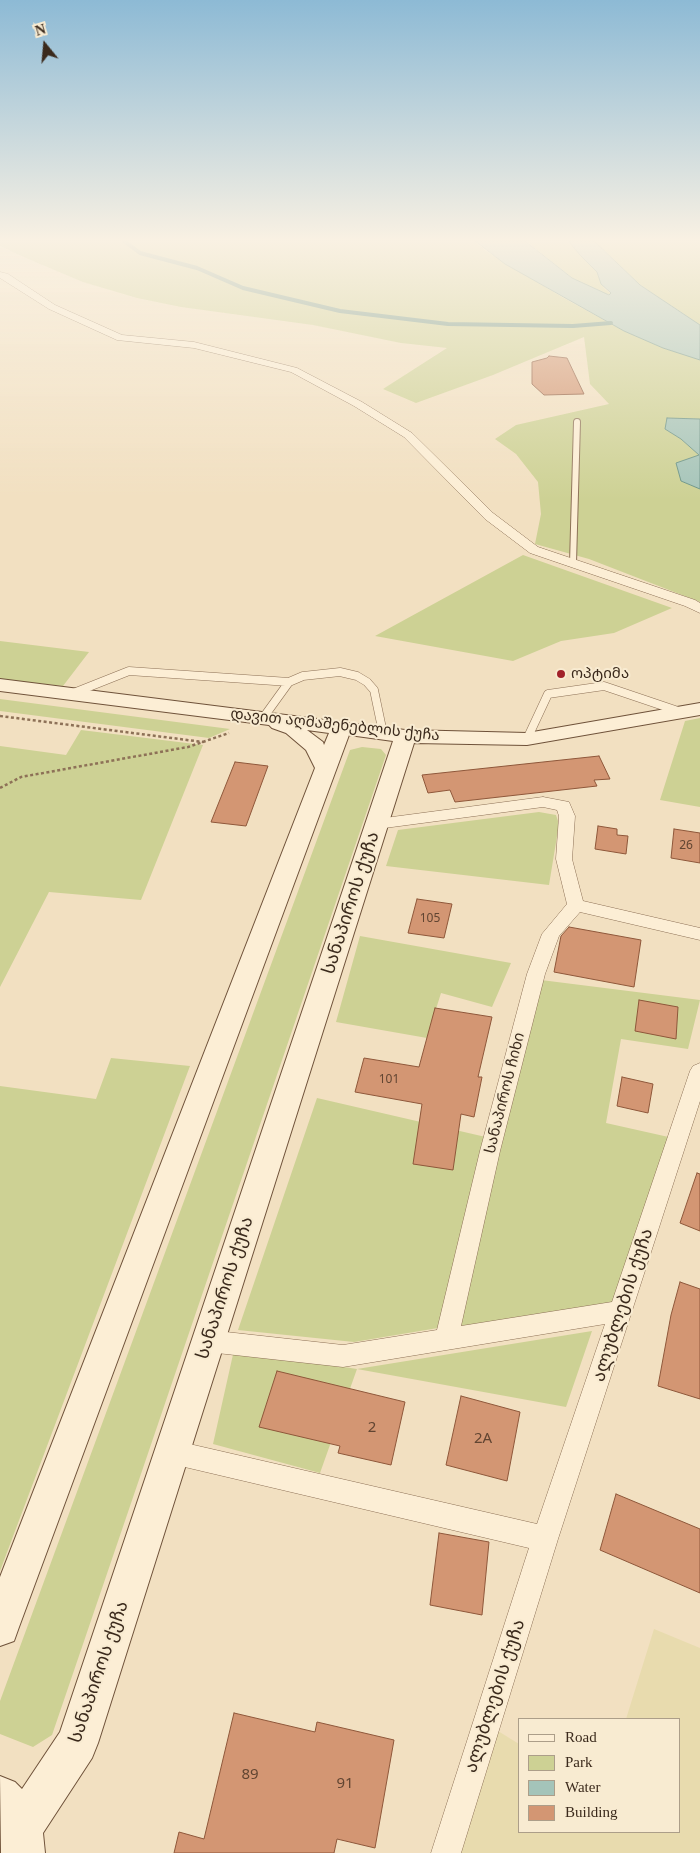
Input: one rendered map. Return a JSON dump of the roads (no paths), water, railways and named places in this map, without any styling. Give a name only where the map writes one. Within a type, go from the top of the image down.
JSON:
[{"type":"main road","name":"დავით აღმაშენებლის ქუჩა","points":[[0,685],[394,734],[527,739],[692,711]]},
{"type":"main road","points":[[263,718],[293,729],[315,747],[326,768]]},
{"type":"main road","points":[[0,1627],[341,728]]},
{"type":"main road","name":"სანაპიროს ქუჩა","points":[[15,1826],[77,1743],[377,824],[394,734]]},
{"type":"street","points":[[97,327],[120,338],[194,345],[294,370],[358,404],[408,435],[489,516],[534,550],[700,608]]},
{"type":"street","points":[[377,824],[543,802],[563,806],[567,816],[564,859],[576,904],[700,934]]},
{"type":"street","name":"სანაპიროს ჩიხი","points":[[446,1339],[490,1152],[536,974],[551,934],[576,904]]},
{"type":"street","name":"ალუბლების ქუჩა","points":[[446,1853],[545,1539],[700,1070]]},
{"type":"street","points":[[208,1341],[343,1356],[621,1311]]},
{"type":"street","points":[[172,1452],[545,1539]]},
{"type":"lane","points":[[573,563],[576,422]]},
{"type":"lane","points":[[71,694],[129,671],[289,682],[303,676],[322,672],[340,672],[357,676],[367,682],[374,690],[394,734]]},
{"type":"lane","points":[[263,718],[289,682]]},
{"type":"lane","points":[[527,739],[548,694],[604,686],[692,711]]},
{"type":"water","points":[[618,327],[700,327],[700,360],[663,348]]},
{"type":"water","points":[[667,418],[700,419],[700,489],[681,481],[676,463],[699,455],[681,439],[665,429]]},
{"type":"place","name":"ოპტიმა","points":[[561,674]]}]
